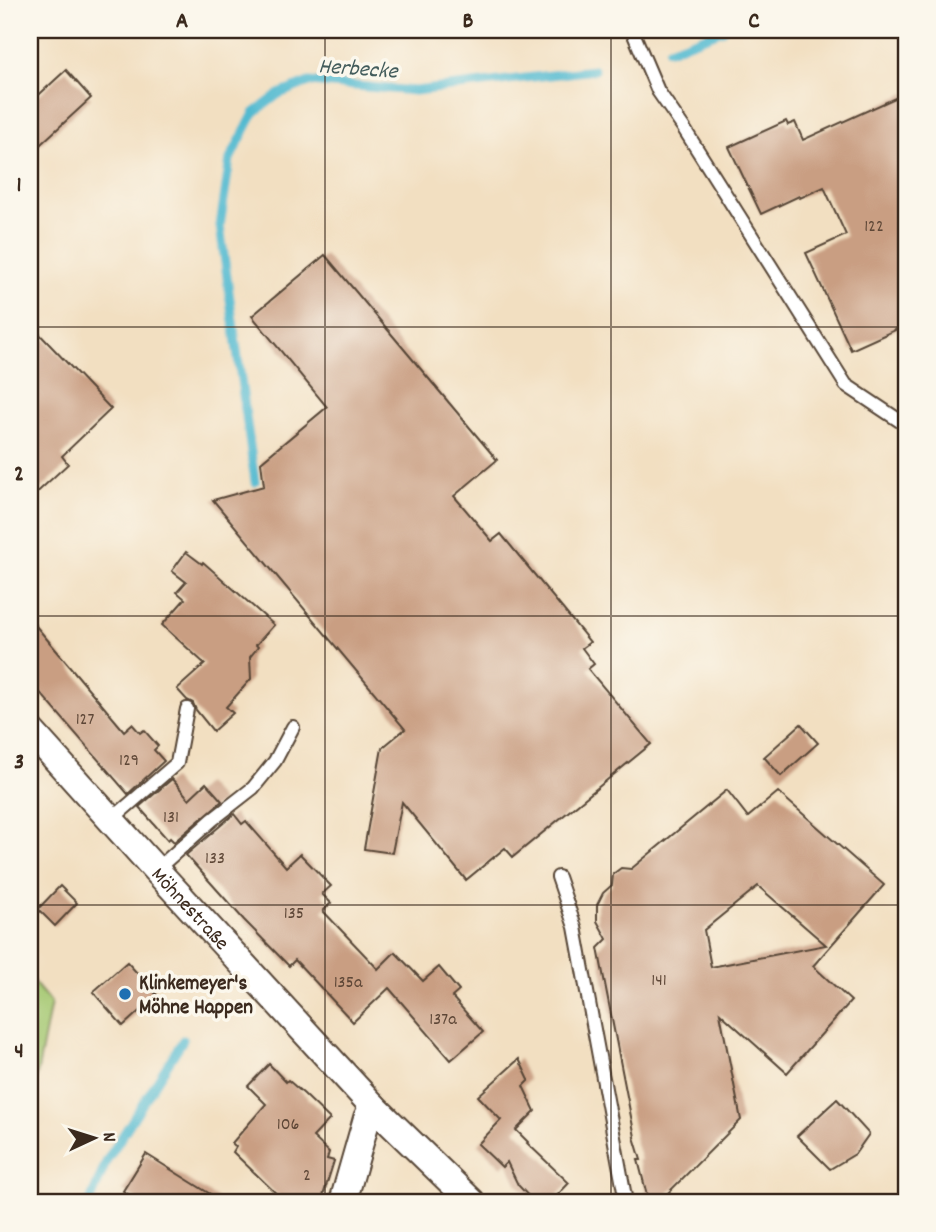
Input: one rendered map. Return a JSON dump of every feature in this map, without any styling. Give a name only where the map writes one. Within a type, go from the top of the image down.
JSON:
[{"type":"street","name":"Möhnestraße","points":[[30,730],[373,1106],[472,1202]]},
{"type":"street","points":[[343,1202],[367,1118],[373,1106]]},
{"type":"lane","points":[[632,30],[658,92],[684,127],[846,385],[906,425]]},
{"type":"lane","points":[[111,820],[177,763],[187,709]]},
{"type":"lane","points":[[156,870],[253,788],[275,761],[293,727]]},
{"type":"lane","points":[[558,877],[575,927],[626,1202]]},
{"type":"green space","points":[[30,978],[51,1003],[30,1111]]},
{"type":"green space","points":[[30,1132],[36,1202],[30,1202]]},
{"type":"building","points":[[66,70],[91,98],[30,154],[30,103]]},
{"type":"building","points":[[906,93],[906,325],[851,350],[806,253],[846,235],[824,187],[761,214],[729,147],[786,121],[788,125],[795,122],[803,140]]},
{"type":"building","points":[[325,255],[497,460],[454,496],[492,541],[501,534],[590,642],[582,648],[594,664],[588,669],[651,744],[513,857],[505,848],[466,880],[402,802],[392,853],[364,849],[382,748],[405,729],[213,500],[264,486],[261,462],[327,407],[252,316]]},
{"type":"building","points":[[30,324],[111,409],[62,456],[68,464],[30,499]]},
{"type":"building","points":[[186,552],[202,564],[203,562],[274,625],[256,645],[258,647],[250,657],[251,679],[226,707],[233,713],[213,731],[193,703],[177,689],[205,664],[162,625],[185,599],[177,592],[186,582],[172,571]]},
{"type":"building","points":[[30,619],[124,731],[132,724],[140,733],[144,730],[158,746],[154,750],[164,761],[128,794],[30,681]]},
{"type":"building","points":[[801,724],[818,743],[781,776],[764,757]]},
{"type":"building","points":[[172,779],[189,799],[206,783],[222,801],[174,842],[170,838],[168,840],[139,807]]},
{"type":"building","points":[[727,790],[748,817],[778,792],[884,885],[813,966],[851,1001],[787,1073],[720,1013],[741,1120],[660,1201],[648,1199],[638,1160],[641,1160],[634,1137],[598,948],[607,939],[597,921],[597,905],[603,893],[612,885],[613,874],[621,868],[631,869]],"holes":[[[758,886],[826,945],[711,967],[704,930]]]},
{"type":"building","points":[[234,814],[242,824],[246,821],[286,867],[300,854],[331,886],[322,894],[331,903],[323,911],[378,969],[395,952],[423,981],[439,967],[459,991],[452,997],[483,1032],[451,1060],[389,988],[353,1022],[295,960],[289,966],[186,855]]},
{"type":"building","points":[[60,886],[77,903],[55,926],[38,909]]},
{"type":"building","name":"Klinkemeyer's Möhne Happen","points":[[127,962],[157,995],[123,1026],[93,992]]},
{"type":"building","points":[[519,1059],[529,1080],[523,1086],[535,1111],[516,1130],[569,1183],[551,1202],[534,1202],[518,1185],[507,1162],[502,1167],[478,1144],[501,1120],[478,1096]]},
{"type":"building","points":[[269,1064],[330,1119],[313,1137],[329,1152],[327,1159],[334,1161],[321,1202],[285,1202],[233,1152],[236,1147],[232,1143],[266,1104],[248,1086]]},
{"type":"building","points":[[837,1099],[869,1134],[855,1154],[830,1169],[797,1136]]},
{"type":"building","points":[[146,1154],[223,1202],[141,1202],[123,1191]]},
{"type":"waterway","name":"Herbecke","points":[[669,50],[723,30]]},
{"type":"waterway","name":"Herbecke","points":[[255,482],[220,226],[230,159],[254,113],[279,94],[309,82],[415,91],[594,70]]},
{"type":"waterway","points":[[90,1202],[107,1160],[183,1040]]},
{"type":"place","name":"Klinkemeyer's Möhne Happen","points":[[125,994]]}]
